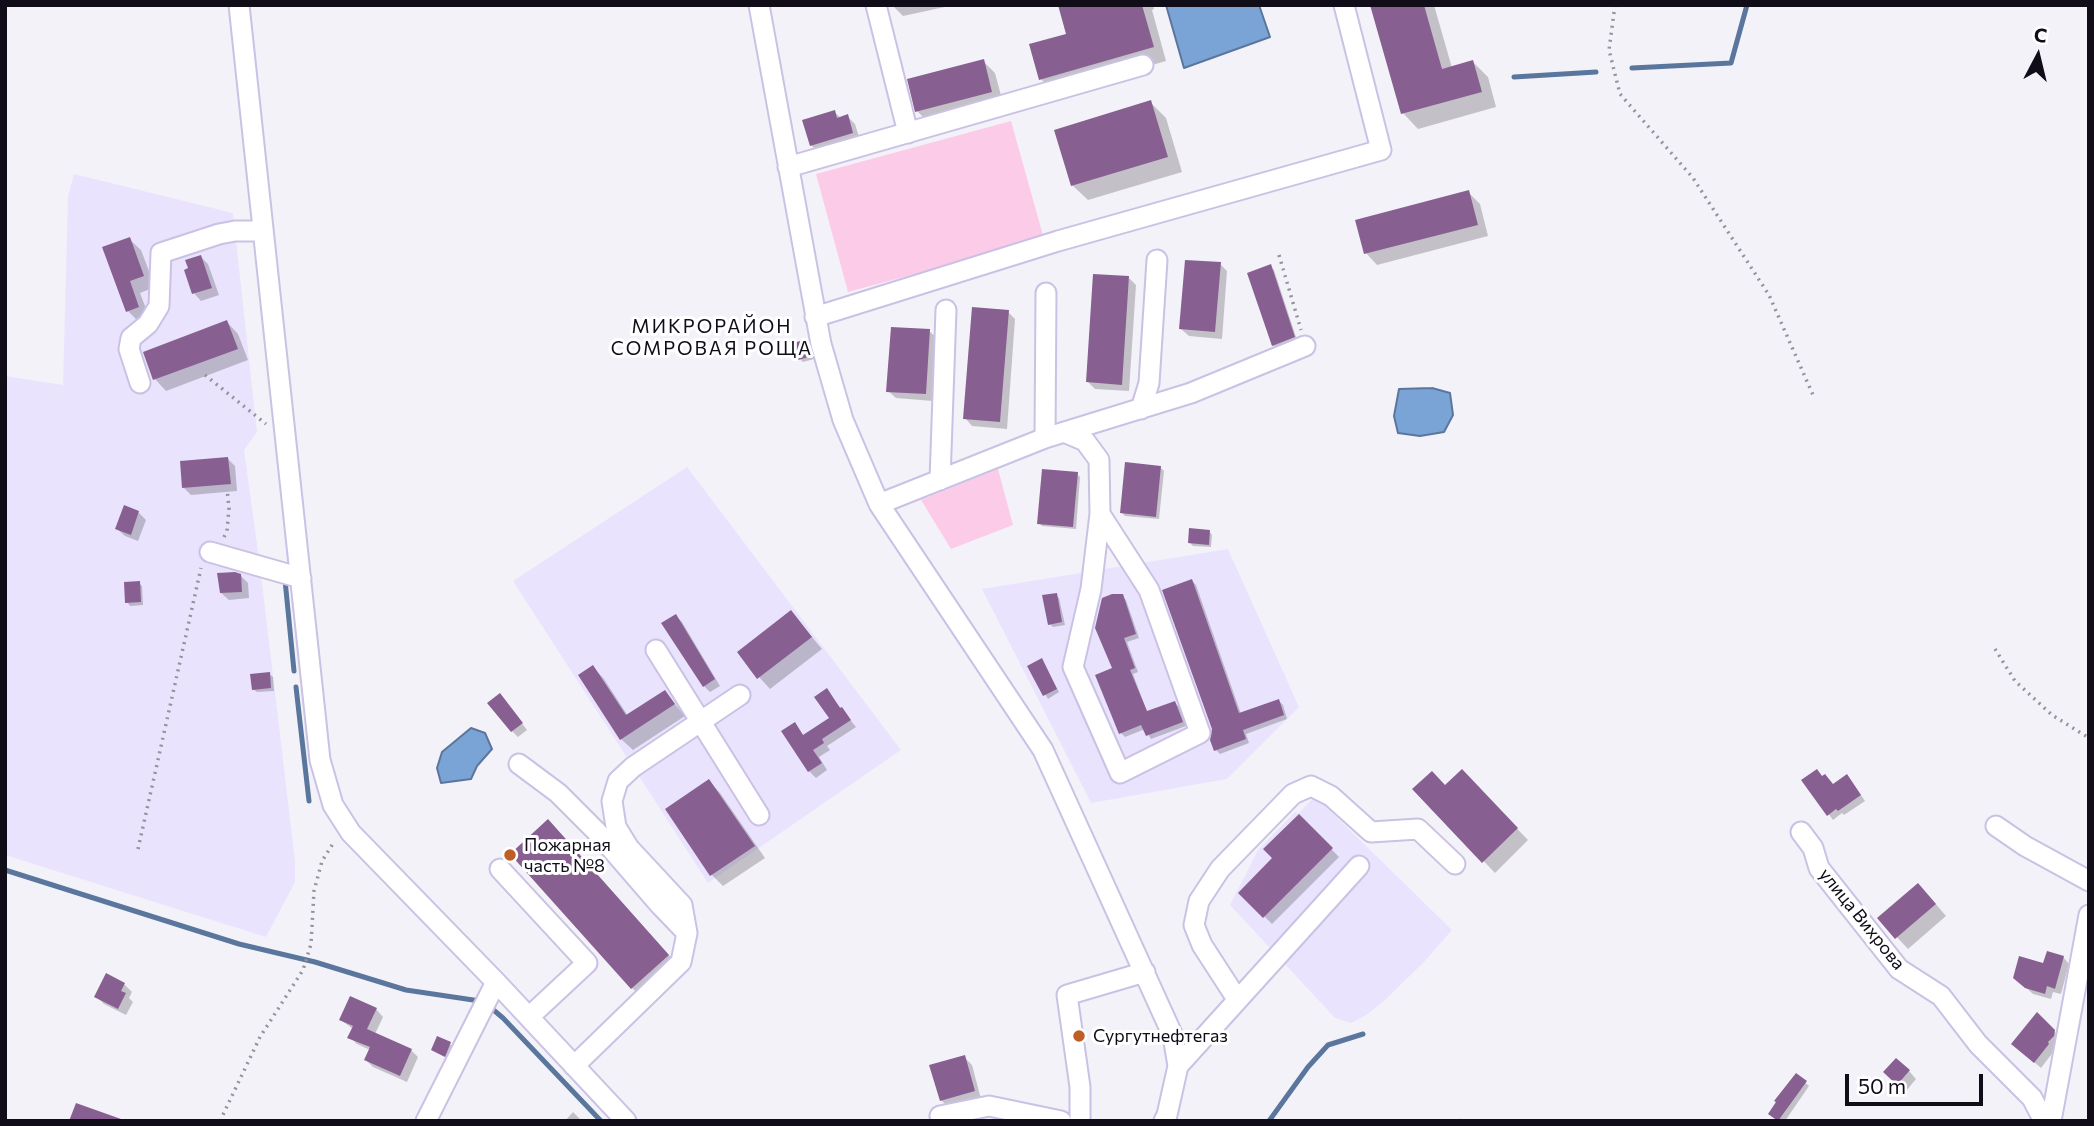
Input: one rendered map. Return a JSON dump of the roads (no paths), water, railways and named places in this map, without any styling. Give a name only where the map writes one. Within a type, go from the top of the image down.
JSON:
[{"type":"street","points":[[239,5],[320,760],[333,805],[351,833],[626,1121]]},
{"type":"street","points":[[759,5],[815,317],[844,420],[879,504],[1043,750],[1145,972],[1173,1036],[1178,1066],[1164,1121]]},
{"type":"street","points":[[876,5],[908,133]]},
{"type":"street","points":[[815,317],[1058,240],[1381,150],[1344,5]]},
{"type":"street","points":[[788,167],[1143,65]]},
{"type":"street","points":[[140,383],[129,349],[131,338],[148,324],[159,306],[161,253],[219,234],[264,231]]},
{"type":"street","points":[[1141,409],[1149,383],[1157,260]]},
{"type":"street","points":[[1045,438],[1046,293]]},
{"type":"street","points":[[940,480],[946,310]]},
{"type":"street","points":[[879,504],[1045,438],[1192,393],[1305,346]]},
{"type":"street","points":[[1066,433],[1085,442],[1099,460],[1100,514],[1091,589],[1073,667],[1120,773],[1200,733],[1149,590],[1100,514]]},
{"type":"street","points":[[211,552],[301,578]]},
{"type":"street","points":[[656,650],[759,815]]},
{"type":"street","points":[[574,1066],[681,962],[687,933],[682,905],[629,848],[616,827],[612,801],[618,781],[633,767],[740,695]]},
{"type":"street","points":[[519,764],[567,803],[687,933]]},
{"type":"street","points":[[1237,999],[1202,945],[1194,925],[1199,901],[1220,869],[1293,794],[1311,786],[1331,796],[1371,832],[1419,830],[1455,864]]},
{"type":"street","points":[[1996,825],[2025,846],[2089,881]]},
{"type":"street","name":"улица Вихрова","points":[[1801,832],[1813,848],[1819,868],[1899,970],[1941,996],[1978,1044],[2032,1098],[2044,1121]]},
{"type":"street","points":[[1178,1066],[1359,866]]},
{"type":"street","points":[[500,869],[587,963],[529,1017]]},
{"type":"street","points":[[2051,1121],[2089,915]]},
{"type":"street","points":[[1080,1121],[1080,1087],[1067,995],[1145,972]]},
{"type":"street","points":[[426,1121],[496,982]]},
{"type":"street","points":[[941,1121],[940,1116],[989,1105],[1061,1121]]},
{"type":"water","points":[[1166,5],[1259,5],[1270,37],[1184,68]]},
{"type":"water","points":[[1432,388],[1450,393],[1453,415],[1444,432],[1420,436],[1398,433],[1394,416],[1399,389]]},
{"type":"water","points":[[471,728],[485,733],[492,749],[477,766],[471,779],[441,783],[437,768],[442,752]]},
{"type":"waterway","points":[[1632,68],[1731,63],[1747,5]]},
{"type":"waterway","points":[[1514,77],[1596,72]]},
{"type":"waterway","points":[[285,580],[294,671]]},
{"type":"waterway","points":[[296,687],[309,801]]},
{"type":"waterway","points":[[5,870],[239,944],[315,962],[406,990],[480,1001]]},
{"type":"waterway","points":[[490,1007],[601,1121]]},
{"type":"waterway","points":[[1269,1121],[1308,1067],[1328,1045],[1363,1034]]},
{"type":"place","name":"Пожарная часть №8","points":[[510,855]]},
{"type":"place","name":"Сургутнефтегаз","points":[[1079,1036]]},
{"type":"district","name":"МИКРОРАЙОН СОМРОВАЯ РОЩА","points":[[712,338]]}]
